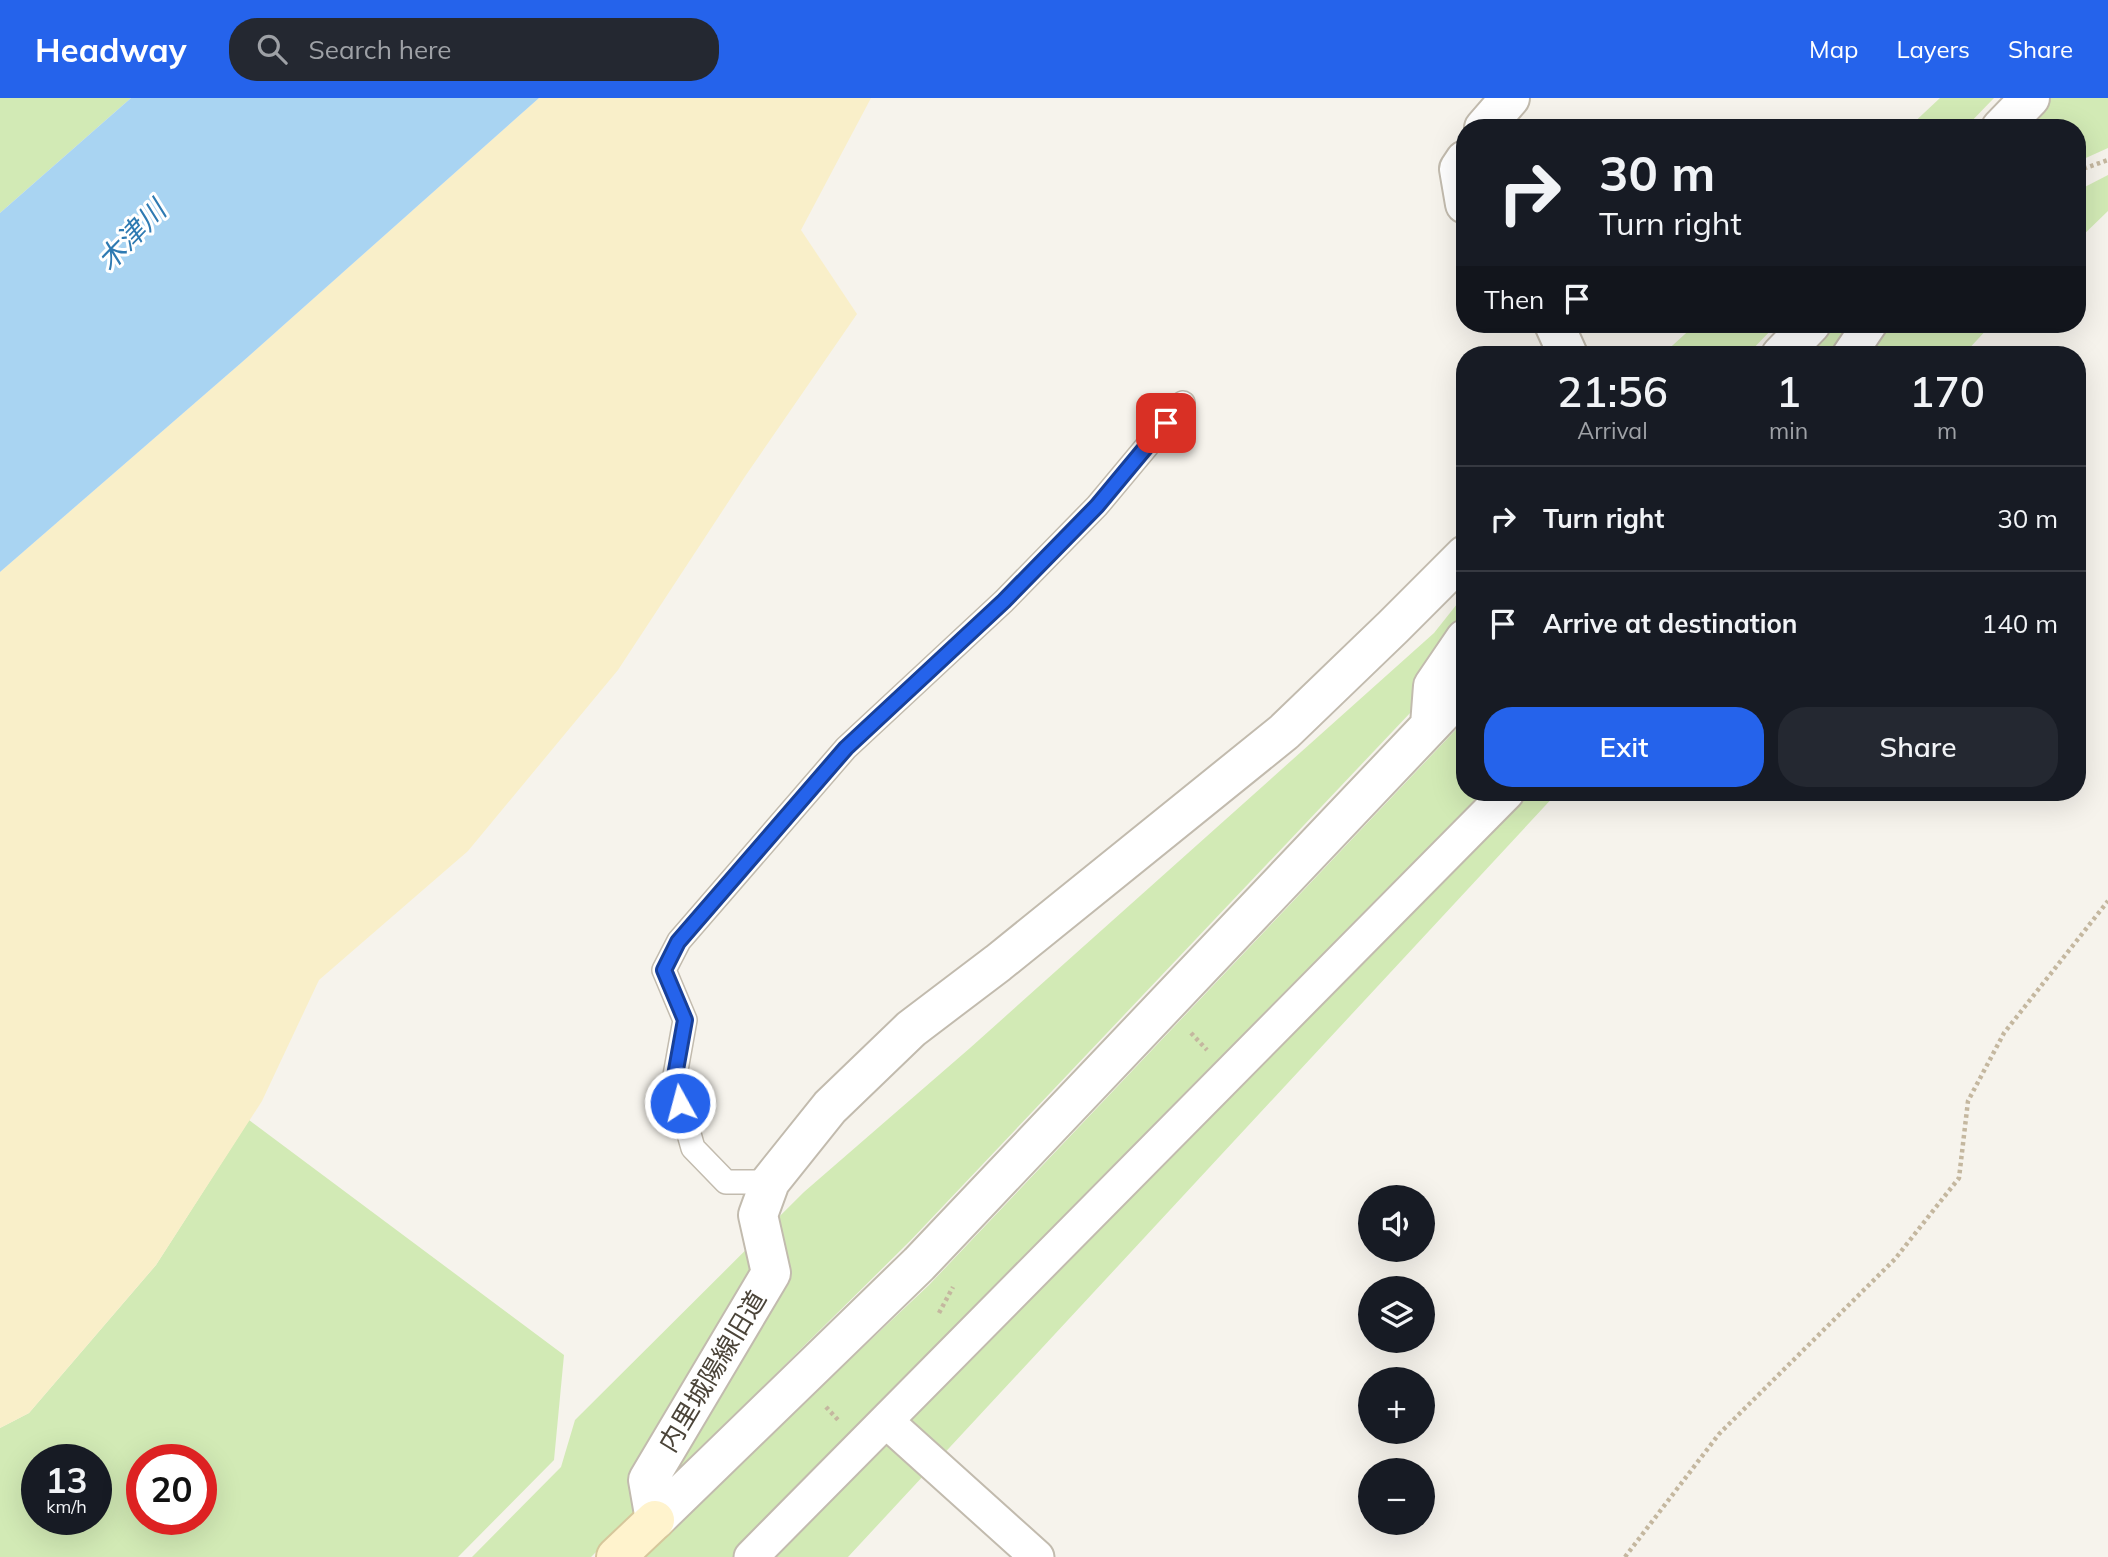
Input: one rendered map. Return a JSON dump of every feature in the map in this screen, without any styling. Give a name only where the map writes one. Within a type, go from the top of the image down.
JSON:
[{"type":"main road","points":[[616,1557],[655,1520]]},
{"type":"street","points":[[1492,119],[1510,98]]},
{"type":"street","points":[[2010,119],[2030,98]]},
{"type":"street","points":[[1790,346],[1802,333]]},
{"type":"street","name":"内里城陽線旧道","points":[[655,1520],[648,1480],[771,1273],[758,1215],[770,1182],[830,1107],[911,1030],[1284,732],[1456,564]]},
{"type":"street","points":[[1430,725],[1433,686],[1456,652]]},
{"type":"street","points":[[655,1520],[919,1264],[1456,698]]},
{"type":"street","points":[[751,1557],[1499,801]]},
{"type":"street","points":[[886,1420],[1037,1557]]},
{"type":"lane","points":[[770,1182],[726,1182],[693,1148],[674,1081],[685,1020],[664,970],[678,942],[846,748],[1013,592],[1097,506],[1183,403]]},
{"type":"path","points":[[2086,168],[2108,160]]},
{"type":"path","points":[[1625,1557],[1719,1434],[1895,1259],[1959,1178],[1968,1101],[2004,1033],[2108,901]]},
{"type":"path","points":[[1164,1006],[1230,1073]]},
{"type":"path","points":[[799,1380],[862,1444]]},
{"type":"green space","points":[[0,98],[131,98],[0,213]]},
{"type":"green space","points":[[1940,98],[1994,98],[1974,119],[1918,119]]},
{"type":"green space","points":[[2047,98],[2108,98],[2108,148],[2086,158],[2086,119],[2027,119]]},
{"type":"green space","points":[[2108,175],[2108,211],[2086,232],[2086,186]]},
{"type":"green space","points":[[1686,333],[1768,333],[1756,346],[1672,346]]},
{"type":"green space","points":[[1827,333],[1984,333],[1971,346],[1814,346]]},
{"type":"green space","points":[[1456,605],[1456,665],[910,1241],[591,1557],[472,1557],[561,1467],[575,1420],[804,1192],[970,1048],[1434,633]]},
{"type":"green space","points":[[1456,729],[1456,801],[1550,801],[848,1557],[640,1557],[929,1285]]},
{"type":"green space","points":[[249,1120],[564,1355],[554,1460],[458,1557],[0,1557],[0,1428],[29,1413],[156,1265]]},
{"type":"sand","points":[[539,98],[871,98],[801,230],[857,314],[746,475],[618,670],[468,851],[319,980],[262,1101],[156,1265],[29,1413],[0,1428],[0,572],[241,363]]},
{"type":"water","name":"木津川","points":[[131,98],[539,98],[241,363],[0,572],[0,213]]},
{"type":"route","points":[[680,1103],[674,1081],[685,1020],[664,970],[678,942],[846,748],[1004,601],[1097,506],[1166,423]]}]
